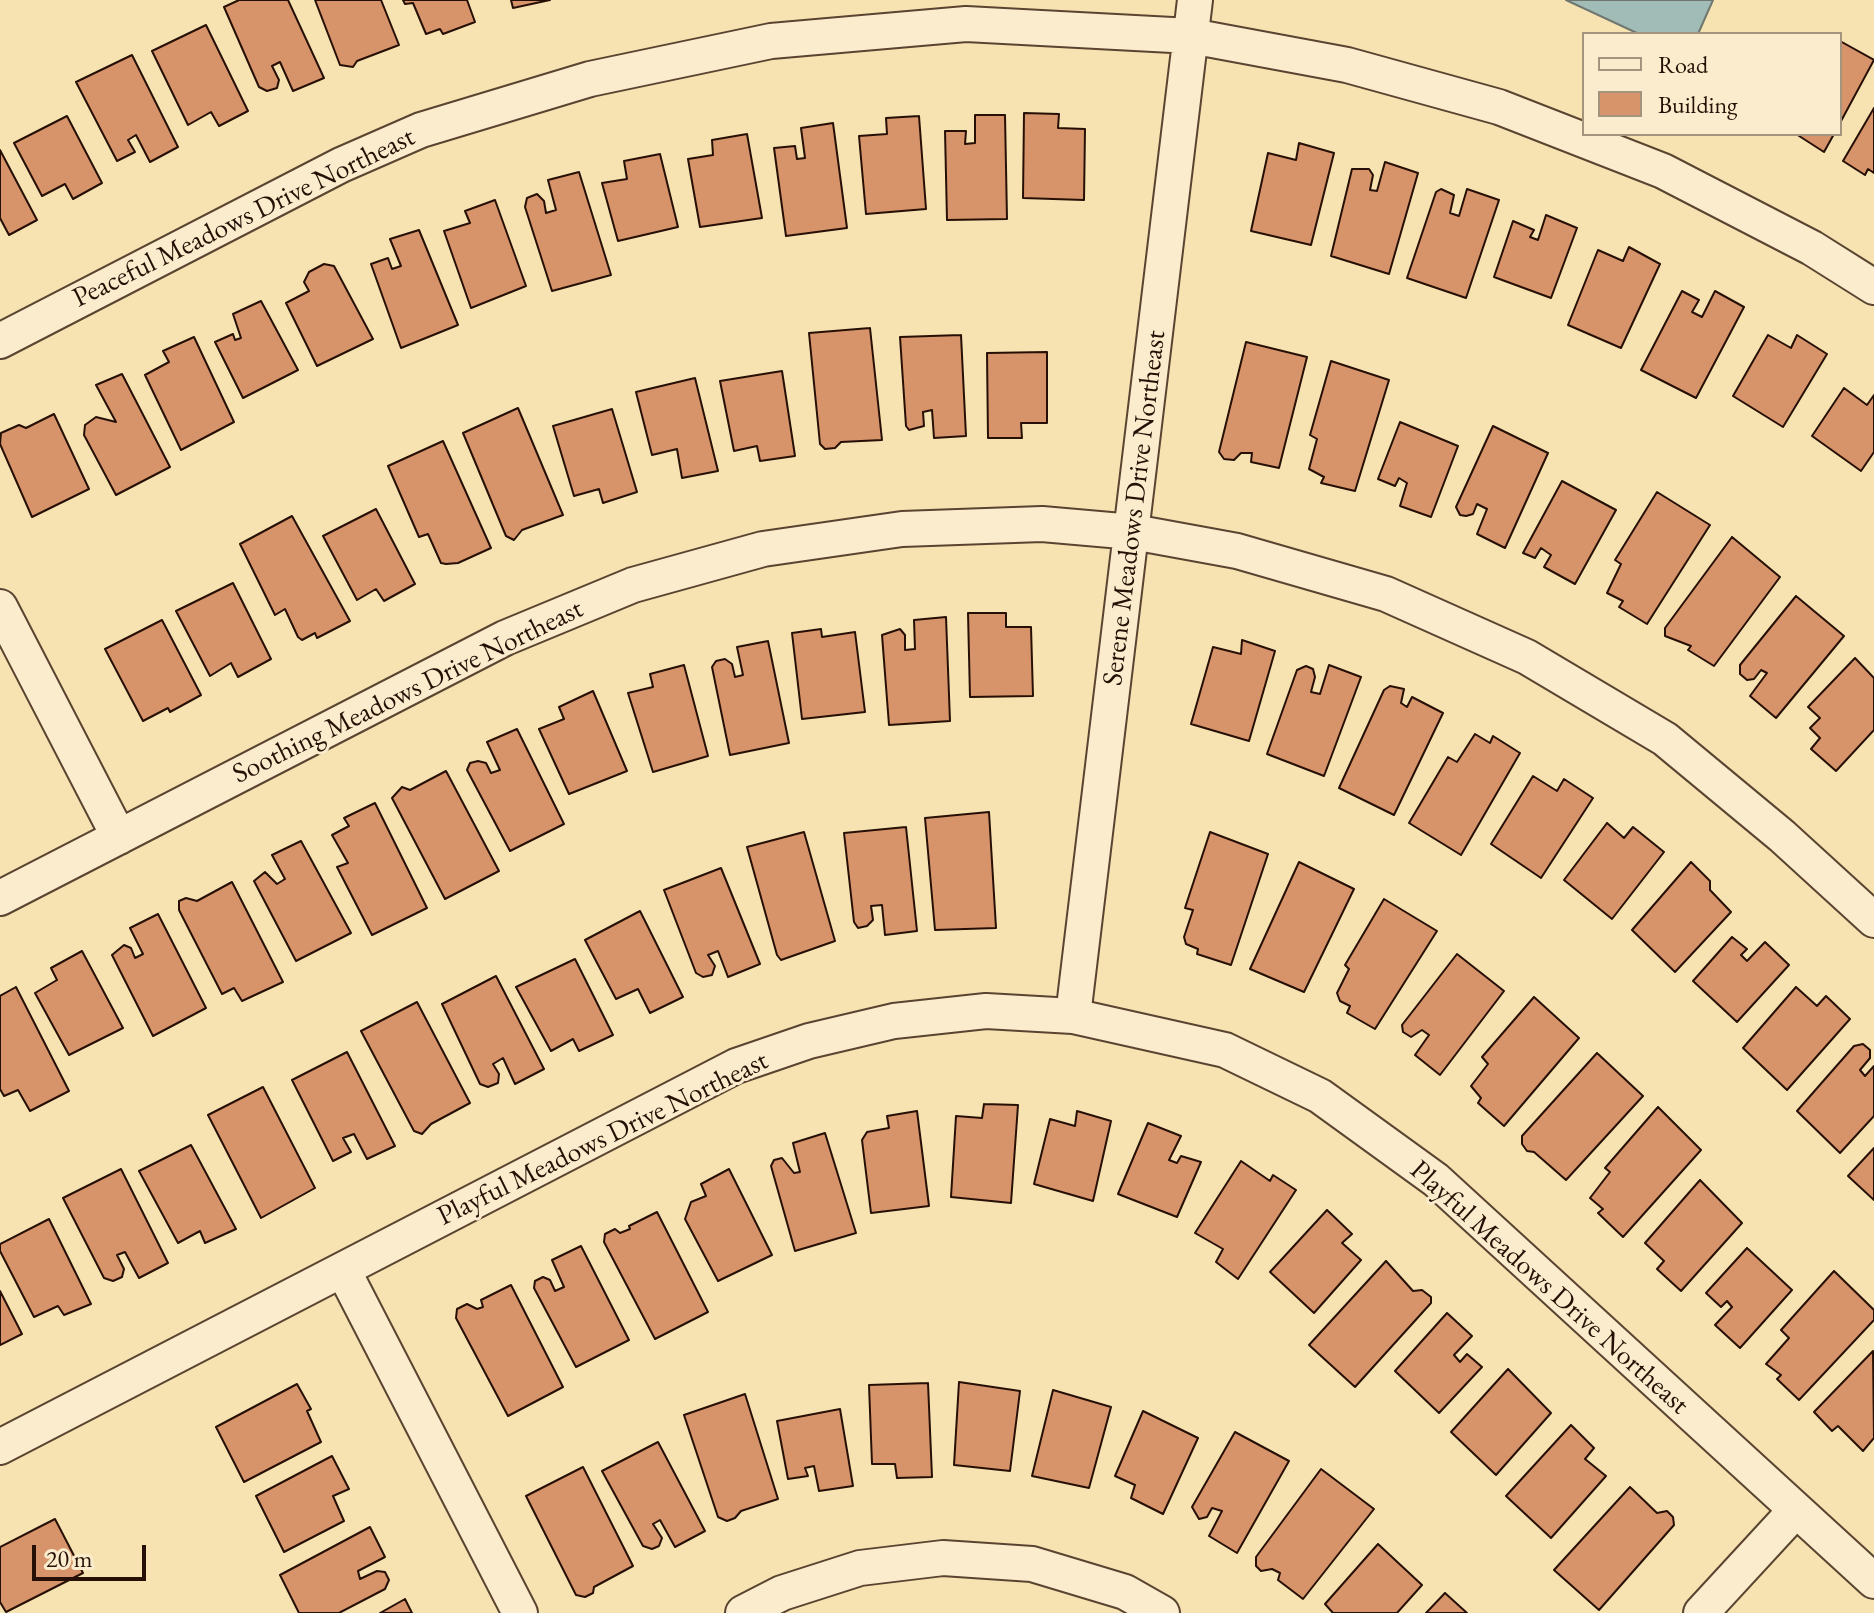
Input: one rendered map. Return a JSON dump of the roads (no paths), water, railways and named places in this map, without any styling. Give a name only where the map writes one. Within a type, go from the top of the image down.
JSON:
[{"type":"street","name":"Serene Meadows Drive Northeast","points":[[1073,1016],[1195,0]]},
{"type":"street","name":"Peaceful Meadows Drive Northeast","points":[[0,341],[341,165],[421,130],[590,79],[771,41],[966,24],[1191,36],[1347,65],[1499,107],[1663,171],[1812,248],[1874,287]]},
{"type":"street","name":"Soothing Meadows Drive Northeast","points":[[0,898],[505,638],[633,585],[763,549],[902,529],[1042,524],[1133,532],[1237,551],[1386,594],[1527,657],[1665,739],[1782,836],[1874,920]]},
{"type":"street","points":[[0,607],[119,837]]},
{"type":"street","name":"Playful Meadows Drive Northeast","points":[[0,1447],[736,1066],[809,1041],[894,1021],[986,1011],[1073,1016],[1225,1050],[1320,1096],[1436,1180],[1874,1581]]},
{"type":"street","points":[[343,1270],[520,1613]]},
{"type":"street","points":[[1701,1613],[1795,1511]]},
{"type":"street","points":[[743,1613],[782,1593],[860,1568],[943,1558],[1032,1564],[1125,1592],[1162,1613]]},
{"type":"water","points":[[1566,0],[1713,0],[1699,32],[1635,32]]}]
